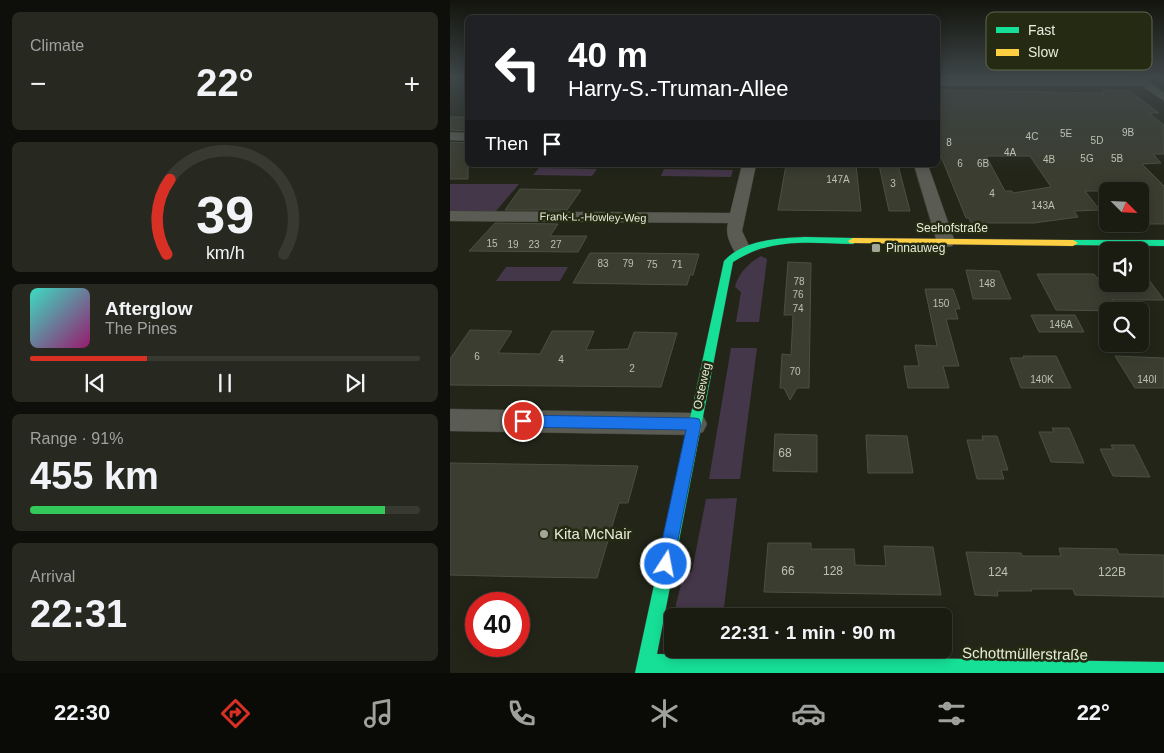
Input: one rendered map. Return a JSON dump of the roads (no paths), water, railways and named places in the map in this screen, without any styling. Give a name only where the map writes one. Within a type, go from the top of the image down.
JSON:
[{"type":"street","points":[[450,136],[465,137]]},
{"type":"street","points":[[742,250],[734,231],[748,167]]},
{"type":"street","points":[[922,167],[946,242]]},
{"type":"street","name":"Frank-L.-Howley-Weg","points":[[450,216],[736,218]]},
{"type":"street","name":"Seehofstraße","points":[[742,250],[766,242],[779,241],[1164,244]]},
{"type":"street","name":"Osteweg","points":[[645,668],[729,261],[742,250]]},
{"type":"street","points":[[450,420],[694,424]]},
{"type":"street","name":"Schottmüllerstraße","points":[[645,668],[1164,671]]},
{"type":"place","name":"Pinnauweg","points":[[876,248]]},
{"type":"place","name":"Kita McNair","points":[[544,534]]}]
